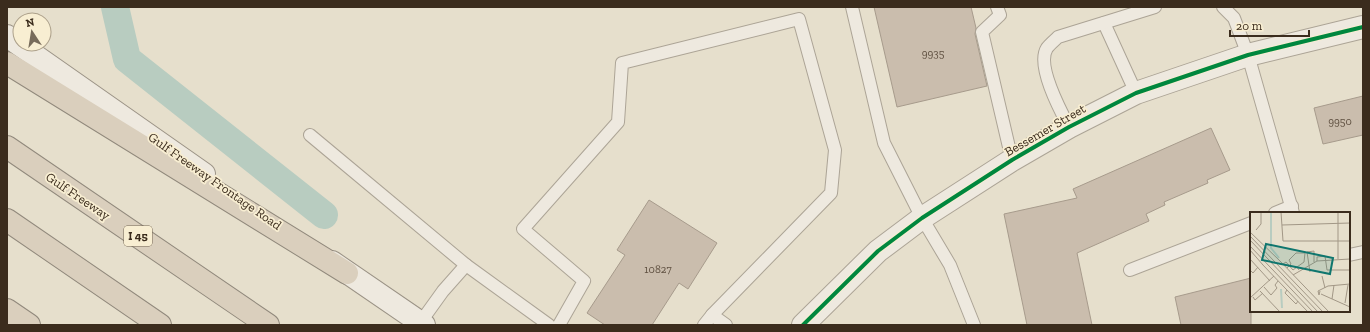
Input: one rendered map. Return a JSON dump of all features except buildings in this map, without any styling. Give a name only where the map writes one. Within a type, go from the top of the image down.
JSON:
[{"type":"highway","points":[[7,63],[347,273]]},
{"type":"highway","name":"Gulf Freeway","points":[[7,148],[268,325]]},
{"type":"highway","points":[[7,220],[160,325]]},
{"type":"highway","points":[[7,310],[29,325]]},
{"type":"street","name":"Bessemer Street","points":[[803,325],[878,251],[922,218],[1012,160],[1068,127],[1136,93],[1248,55],[1363,27]]},
{"type":"street","name":"Gulf Freeway Frontage Road","points":[[7,36],[422,324]]},
{"type":"lane","points":[[852,7],[884,143],[922,218],[950,265],[974,325]]},
{"type":"lane","points":[[997,7],[1000,15],[982,32],[1012,160]]},
{"type":"lane","points":[[1068,127],[1053,95],[1044,60],[1047,48],[1058,37],[1154,7]]},
{"type":"lane","points":[[1223,7],[1234,18],[1248,55],[1292,210],[1281,212]]},
{"type":"lane","points":[[558,325],[584,281],[523,229],[618,122],[622,63],[799,19],[835,150],[831,193],[704,325]]},
{"type":"lane","points":[[1104,23],[1136,93]]},
{"type":"lane","points":[[310,135],[466,265],[549,325]]},
{"type":"lane","points":[[1130,270],[1250,222]]},
{"type":"lane","points":[[1350,255],[1363,252]]},
{"type":"lane","points":[[422,324],[443,291],[466,265]]},
{"type":"lane","points":[[712,315],[726,325]]},
{"type":"waterway","points":[[115,7],[127,59],[324,215]]},
{"type":"cycle path","points":[[803,325],[878,251],[922,218],[1012,160],[1069,127],[1136,93],[1248,55],[1363,27]]}]
